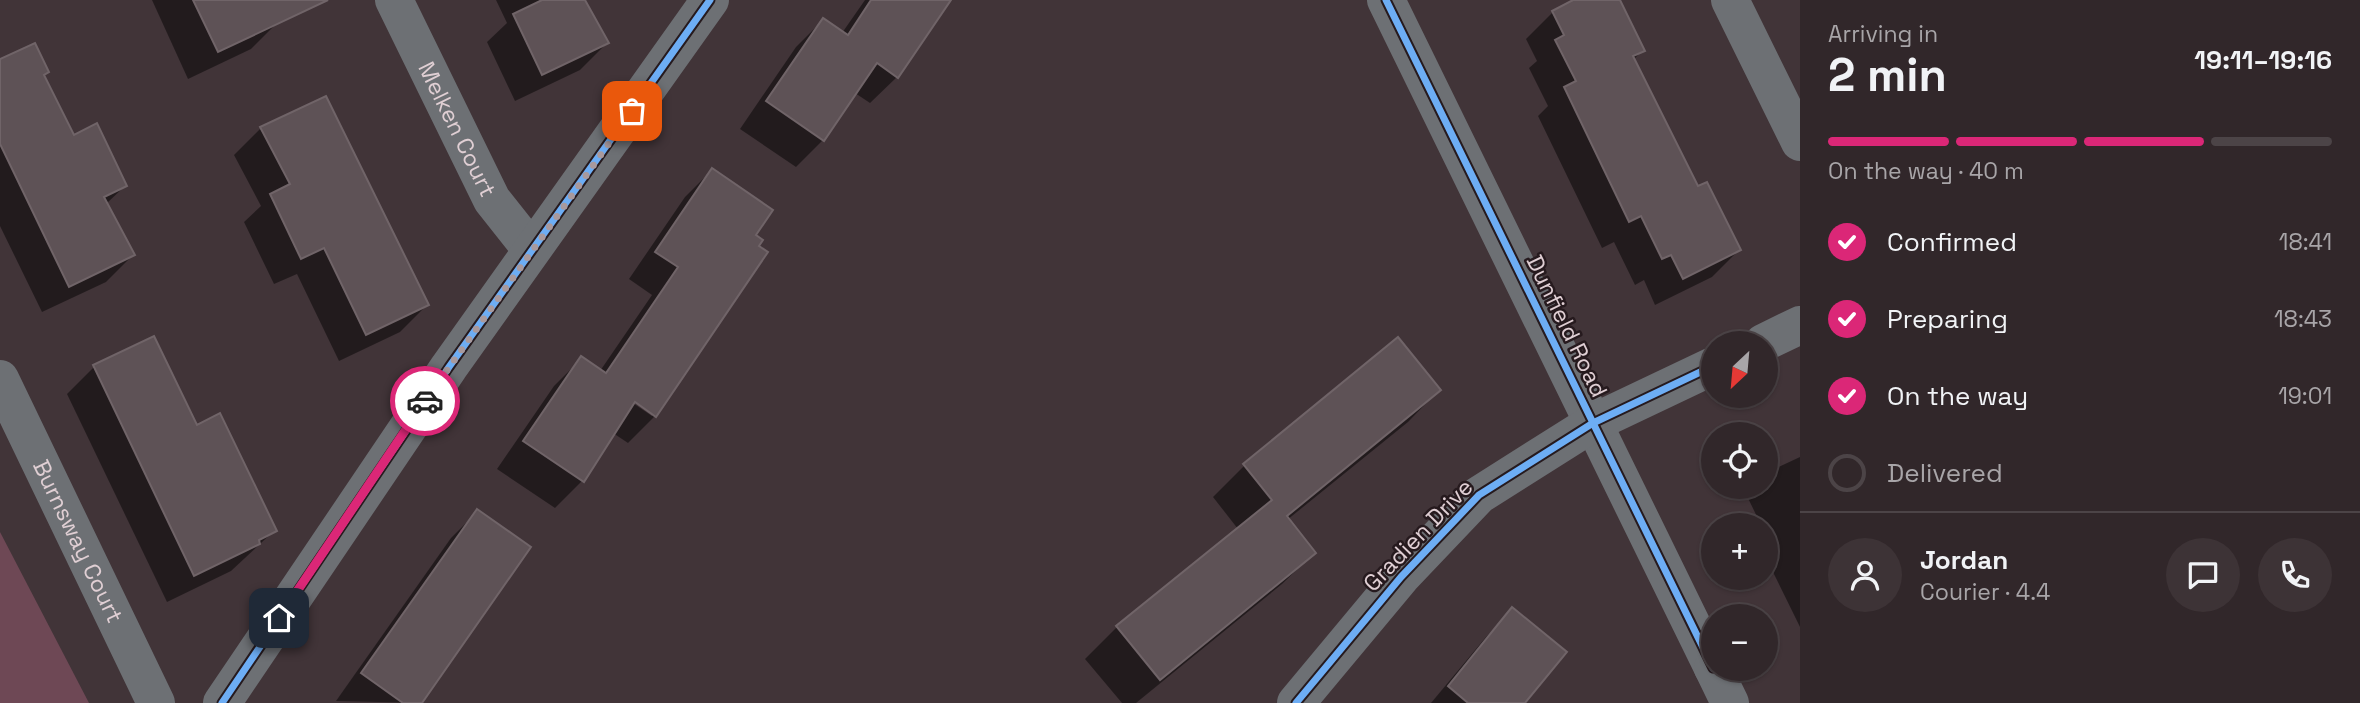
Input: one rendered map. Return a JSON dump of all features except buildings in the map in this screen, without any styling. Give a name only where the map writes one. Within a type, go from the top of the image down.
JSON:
[{"type":"street","name":"Melken Court","points":[[394,0],[492,200],[531,249]]},
{"type":"street","points":[[222,703],[531,249],[570,200],[710,0]]},
{"type":"street","name":"Dunfield Road","points":[[1386,0],[1701,644]]},
{"type":"street","points":[[1730,0],[1800,142]]},
{"type":"street","points":[[1778,336],[1800,326]]},
{"type":"street","name":"Gradien Drive","points":[[1296,703],[1401,577],[1479,495],[1593,423],[1701,372]]},
{"type":"street","name":"Burnsway Court","points":[[0,379],[156,703]]},
{"type":"street","name":"Dunfield Road","points":[[1719,681],[1730,703]]},
{"type":"shaded area","points":[[0,532],[89,703],[0,703]]},
{"type":"cycle path","points":[[222,703],[449,367],[710,0]]},
{"type":"cycle path","points":[[1386,0],[1701,643]]},
{"type":"cycle path","points":[[1296,703],[1401,577],[1479,495],[1593,423],[1701,372]]},
{"type":"way so far","points":[[425,401],[632,111]]},
{"type":"route","points":[[279,618],[425,401]]}]
